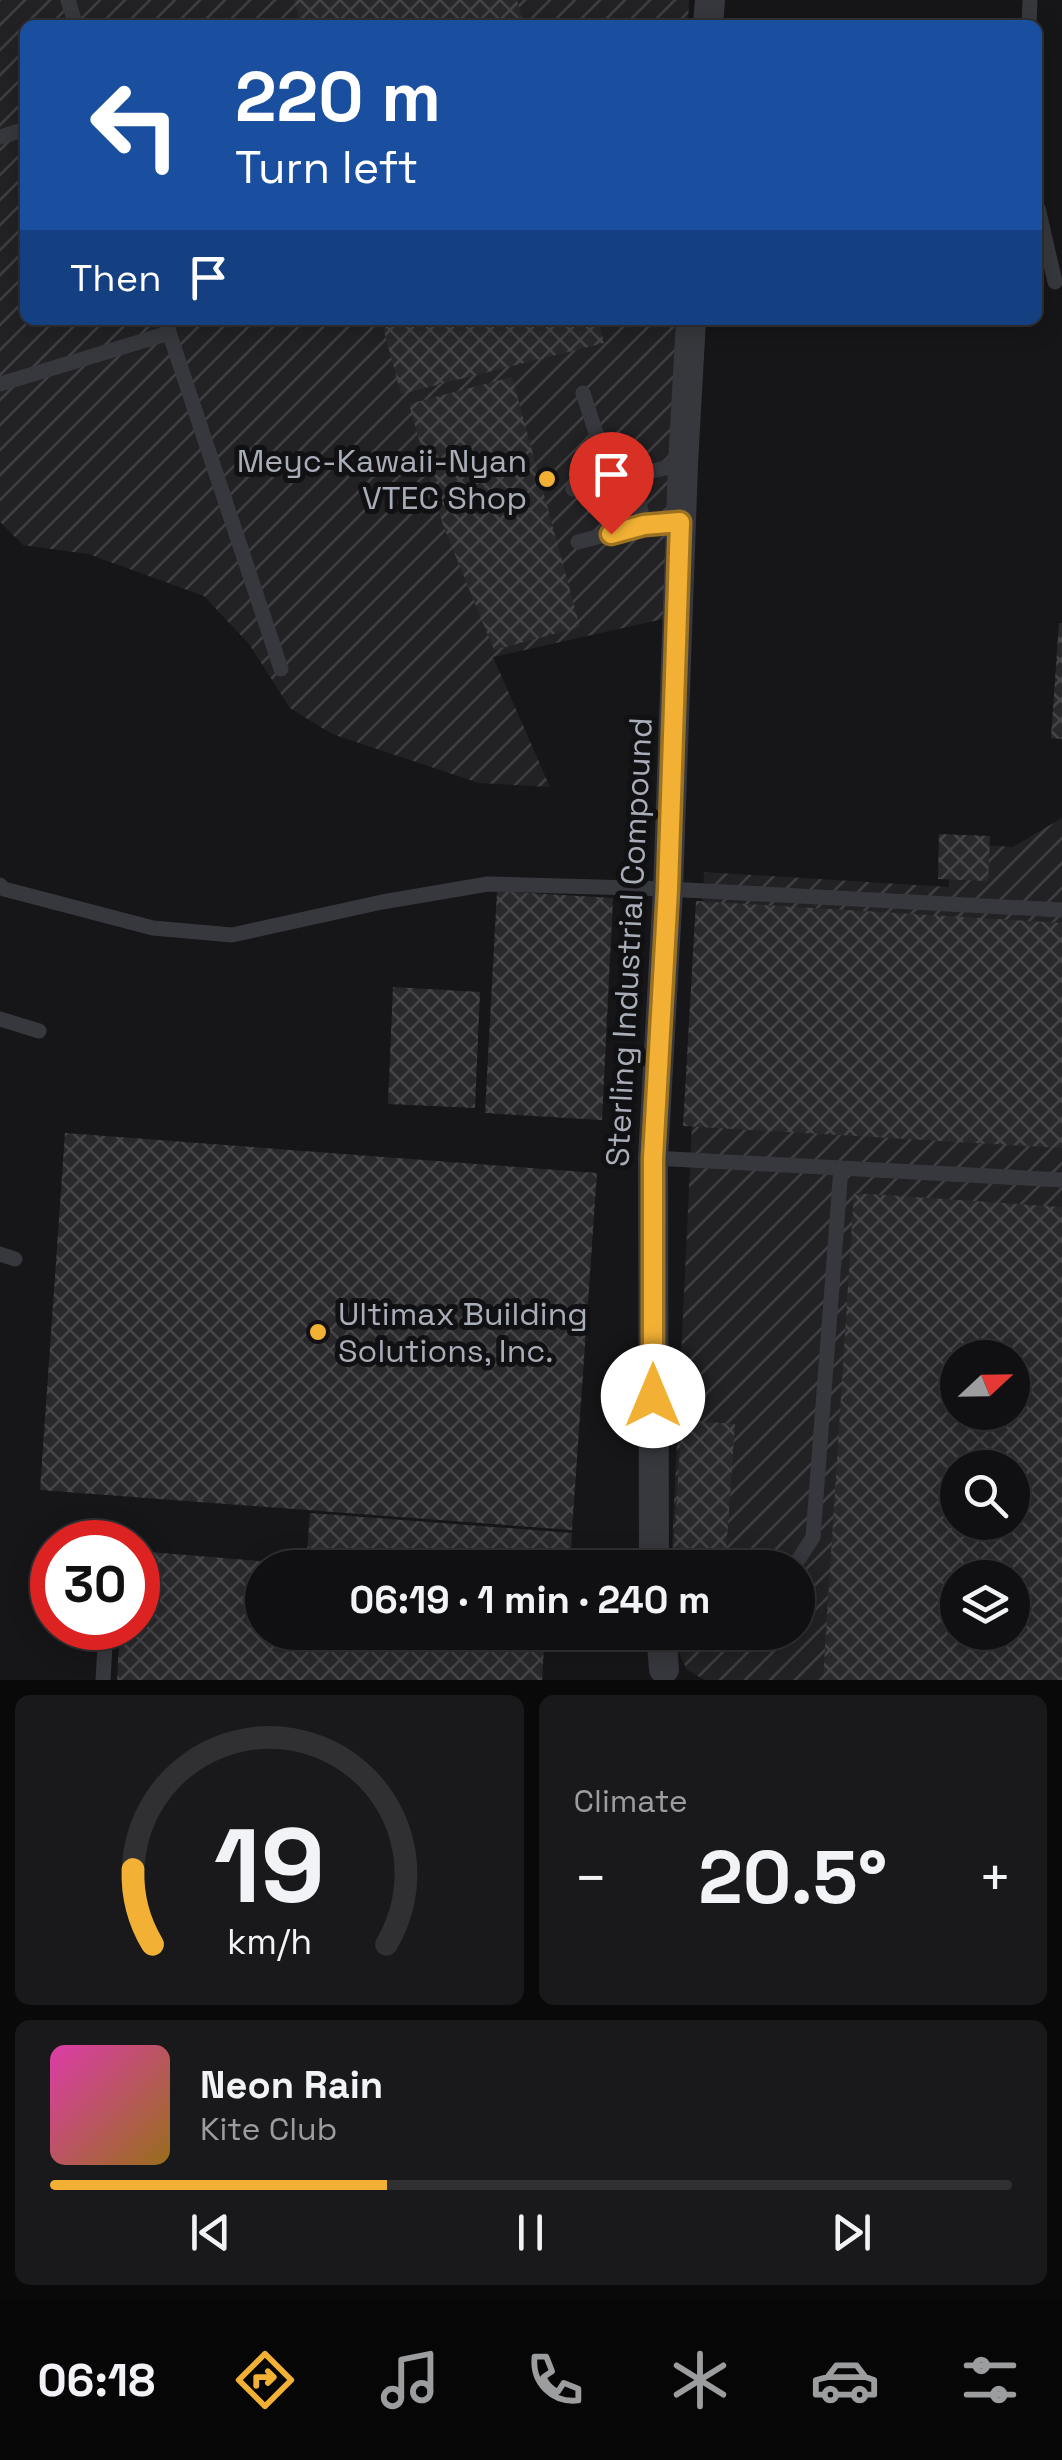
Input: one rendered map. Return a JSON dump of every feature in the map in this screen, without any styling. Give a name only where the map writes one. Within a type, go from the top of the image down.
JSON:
[{"type":"street","name":"Sterling Industrial Compound","points":[[654,1550],[653,1158],[691,325]]},
{"type":"street","points":[[664,1650],[666,1676]]},
{"type":"lane","points":[[1042,224],[1056,282]]},
{"type":"lane","points":[[0,384],[167,326],[282,669]]},
{"type":"lane","points":[[583,393],[611,479]]},
{"type":"lane","points":[[572,488],[683,464]]},
{"type":"lane","points":[[633,474],[644,525]]},
{"type":"lane","points":[[578,542],[644,525],[680,522]]},
{"type":"lane","points":[[2,889],[154,928],[232,935],[382,902],[488,884],[668,889],[1062,910]]},
{"type":"lane","points":[[0,1018],[39,1031]]},
{"type":"lane","points":[[653,1158],[1062,1180]]},
{"type":"lane","points":[[805,1550],[813,1537],[841,1168]]},
{"type":"lane","points":[[103,1680],[105,1650]]},
{"type":"shaded area","points":[[0,0],[689,0],[688,20],[20,20],[20,325],[676,325],[663,619],[493,657],[550,787],[479,783],[332,734],[290,708],[249,644],[204,596],[88,554],[23,545],[0,522]]},
{"type":"shaded area","points":[[1062,818],[1062,1680],[705,1680],[687,1670],[678,1650],[815,1650],[815,1550],[672,1550],[704,872],[949,887],[949,843],[1013,847]]},
{"type":"building","points":[[294,0],[517,0],[523,20],[300,20]]},
{"type":"building","points":[[382,325],[599,325],[604,343],[401,394]]},
{"type":"building","points":[[512,377],[580,627],[494,650],[443,525],[409,404]]},
{"type":"building","points":[[1062,623],[1062,739],[1051,738]]},
{"type":"building","points":[[939,834],[990,836],[988,881],[938,879]]},
{"type":"building","points":[[497,891],[613,898],[602,1120],[485,1113]]},
{"type":"building","points":[[696,901],[1062,923],[1062,1148],[683,1126]]},
{"type":"building","points":[[393,987],[480,992],[475,1108],[388,1104]]},
{"type":"building","name":"Ultimax Building Solutions, Inc.","points":[[65,1133],[597,1173],[572,1530],[40,1490]]},
{"type":"building","points":[[854,1193],[1062,1207],[1062,1680],[823,1680]]},
{"type":"building","points":[[682,1420],[735,1424],[726,1550],[673,1550]]},
{"type":"building","points":[[310,1513],[572,1533],[571,1550],[307,1550]]},
{"type":"building","points":[[160,1553],[245,1560],[245,1650],[544,1650],[542,1680],[117,1680],[119,1650],[160,1650]]},
{"type":"place","name":"Meyc-Kawaii-Nyan VTEC Shop","points":[[547,479]]},
{"type":"place","name":"Ultimax Building Solutions, Inc.","points":[[318,1332]]},
{"type":"route","points":[[611,534],[644,525],[680,522],[668,889],[653,1158],[653,1396]]}]
